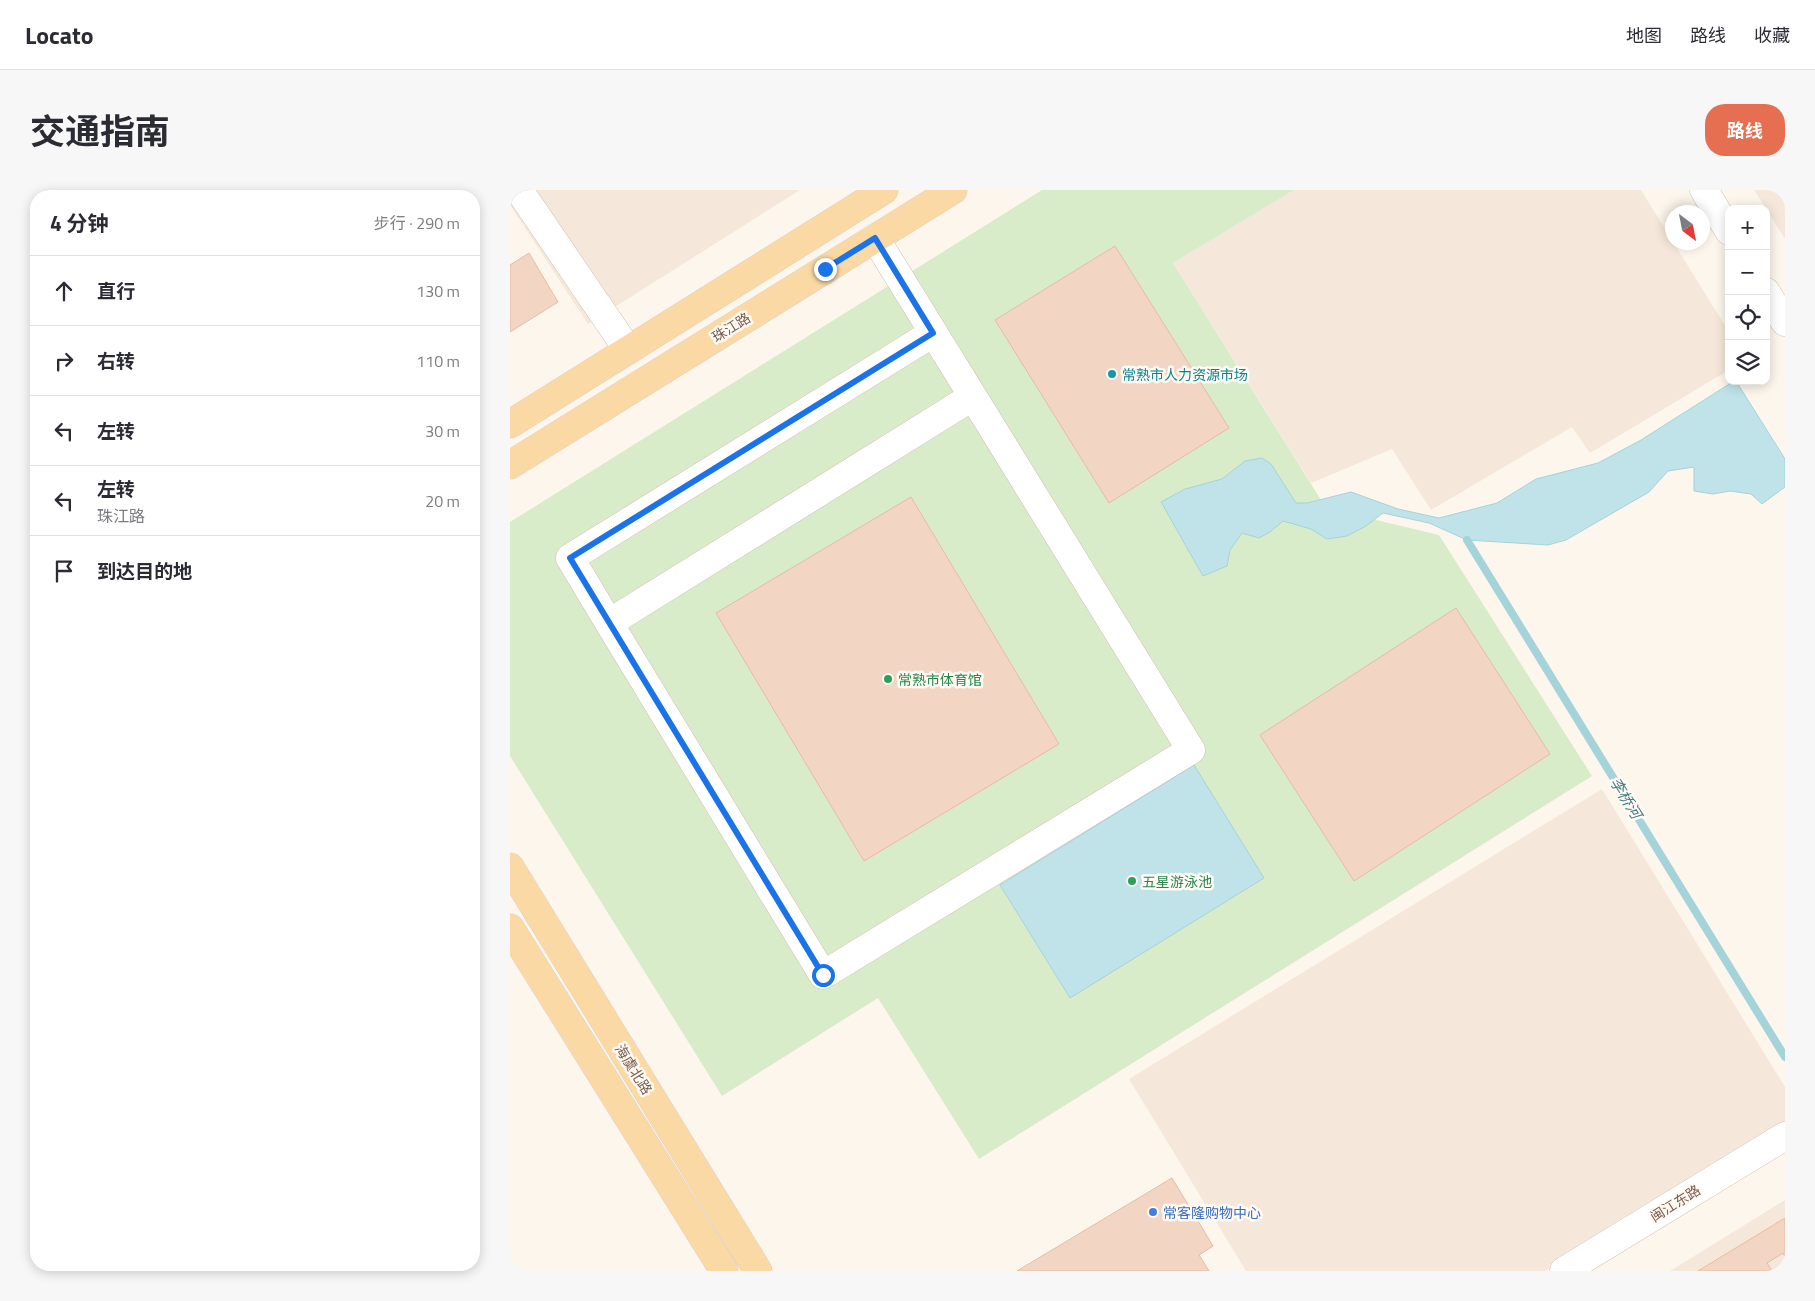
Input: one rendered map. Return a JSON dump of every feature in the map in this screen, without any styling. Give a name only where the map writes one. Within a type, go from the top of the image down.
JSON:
[{"type":"main road","points":[[510,424],[884,190]]},
{"type":"main road","name":"珠江路","points":[[510,465],[953,190]]},
{"type":"main road","name":"海虞北路","points":[[510,867],[758,1271]]},
{"type":"main road","points":[[510,928],[724,1271]]},
{"type":"street","points":[[519,190],[628,350]]},
{"type":"street","points":[[1704,190],[1725,224]]},
{"type":"street","points":[[875,238],[1191,750],[823,975],[570,558],[933,333]]},
{"type":"street","points":[[1768,295],[1785,322]]},
{"type":"street","points":[[609,623],[972,397]]},
{"type":"street","name":"闽江东路","points":[[1564,1271],[1785,1136]]},
{"type":"shaded area","points":[[510,190],[800,190],[588,324],[510,205]]},
{"type":"shaded area","points":[[1294,190],[1641,190],[1665,229],[1665,250],[1678,250],[1725,326],[1725,372],[1590,453],[1572,427],[1431,510],[1392,449],[1311,483],[1173,263]]},
{"type":"shaded area","points":[[1754,190],[1785,190],[1785,239],[1770,215],[1770,205],[1763,205]]},
{"type":"shaded area","points":[[1602,789],[1785,1087],[1785,1124],[1545,1271],[1246,1271],[1129,1079]]},
{"type":"shaded area","points":[[1785,1200],[1785,1271],[1670,1271]]},
{"type":"green space","points":[[1042,190],[1294,190],[1173,263],[1326,508],[1439,535],[1592,776],[979,1159],[878,998],[722,1096],[510,756],[510,522]]},
{"type":"water","points":[[1728,385],[1739,385],[1785,459],[1785,487],[1762,504],[1751,494],[1730,491],[1713,494],[1694,491],[1694,467],[1668,471],[1649,492],[1566,540],[1548,545],[1467,540],[1429,523],[1383,513],[1366,526],[1347,536],[1327,539],[1311,529],[1283,521],[1259,538],[1242,533],[1230,550],[1227,566],[1203,576],[1161,502],[1185,489],[1222,479],[1245,461],[1262,458],[1271,464],[1296,503],[1307,503],[1351,492],[1398,509],[1439,518],[1497,503],[1536,479],[1598,463],[1641,440]]},
{"type":"water","name":"五星游泳池","points":[[1194,765],[1264,878],[1070,998],[1000,885]]},
{"type":"building","name":"常熟市人力资源市场","points":[[1115,246],[1229,428],[1109,503],[995,320]]},
{"type":"building","points":[[529,253],[558,302],[510,332],[510,265]]},
{"type":"building","name":"常熟市体育馆","points":[[911,497],[1059,744],[864,861],[716,613]]},
{"type":"building","points":[[1456,608],[1550,754],[1354,881],[1260,735]]},
{"type":"building","name":"常客隆购物中心","points":[[1172,1178],[1213,1246],[1199,1255],[1209,1271],[1017,1271]]},
{"type":"building","points":[[1785,1218],[1785,1257],[1783,1253],[1767,1263],[1772,1271],[1698,1271]]},
{"type":"waterway","name":"李桥河","points":[[1467,540],[1785,1057]]},
{"type":"place","name":"常熟市人力资源市场","points":[[1112,374]]},
{"type":"place","name":"常熟市体育馆","points":[[888,679]]},
{"type":"place","name":"五星游泳池","points":[[1132,881]]},
{"type":"place","name":"常客隆购物中心","points":[[1153,1212]]},
{"type":"route","points":[[823,975],[570,558],[933,333],[875,238],[825,269]]}]
